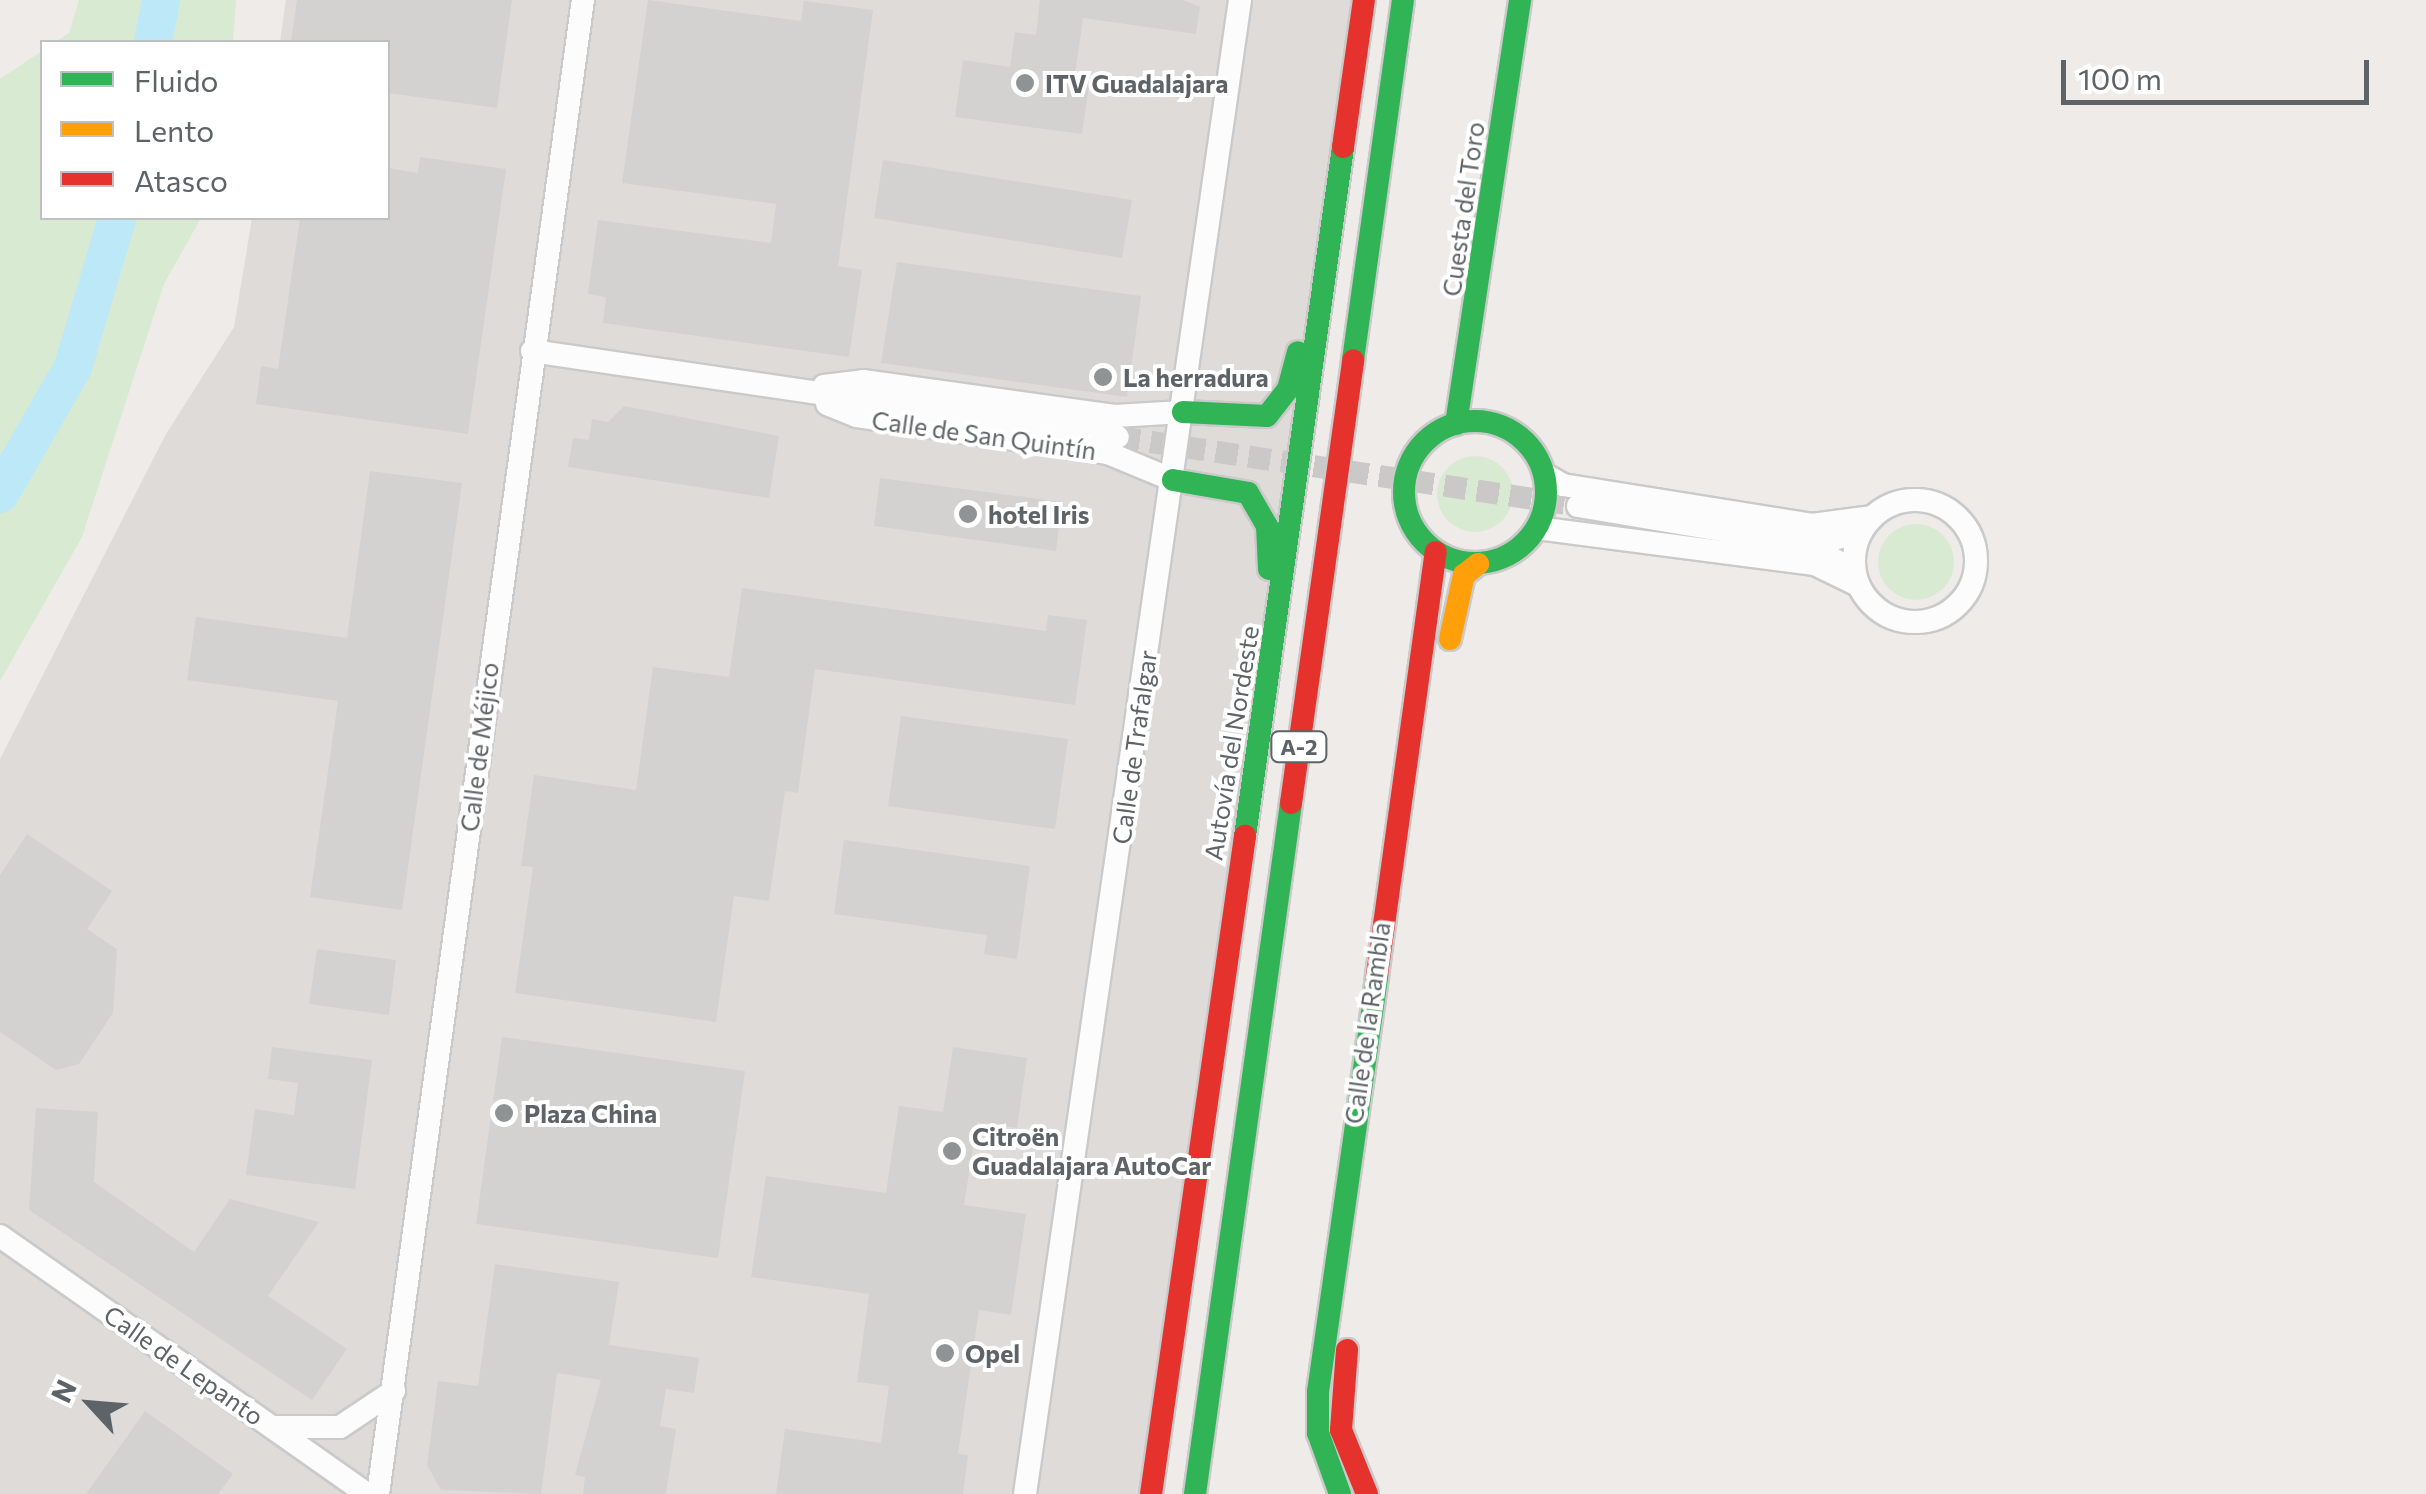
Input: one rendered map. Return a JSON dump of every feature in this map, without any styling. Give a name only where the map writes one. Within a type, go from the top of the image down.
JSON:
[{"type":"main road","points":[[1182,412],[1252,421],[1288,389],[1348,0]]},
{"type":"main road","name":"Autovía del Nordeste","points":[[1151,1494],[1364,0]]},
{"type":"main road","name":"A-2","points":[[1195,1494],[1402,0]]},
{"type":"main road","name":"Cuesta del Toro","points":[[1456,424],[1520,0]]},
{"type":"main road","points":[[1484,422],[1542,0]]},
{"type":"main road","points":[[1484,422],[1532,448],[1544,474],[1537,528],[1522,546],[1478,564],[1436,552],[1408,516],[1408,470],[1435,434],[1456,424],[1484,422]]},
{"type":"main road","points":[[1173,480],[1235,488],[1264,512],[1270,557],[1258,737]]},
{"type":"main road","points":[[1340,1494],[1318,1433],[1318,1392],[1436,552]]},
{"type":"main road","name":"Calle de la Rambla","points":[[1368,1494],[1341,1430],[1341,1394],[1456,597],[1478,564]]},
{"type":"street","name":"Calle de Méjico","points":[[378,1494],[583,0]]},
{"type":"street","name":"Calle de Trafalgar","points":[[1025,1494],[1240,0]]},
{"type":"street","name":"Calle de San Quintín","points":[[532,351],[1118,438]]},
{"type":"street","name":"Calle de San Quintín","points":[[796,390],[863,381],[1116,416],[1182,412]]},
{"type":"street","name":"Calle de San Quintín","points":[[796,390],[857,416],[1108,453],[1173,480]]},
{"type":"street","points":[[1544,474],[1563,485],[1812,526],[1866,524]]},
{"type":"street","points":[[1578,506],[1810,545],[1856,578],[1884,614],[1921,622],[1956,606],[1975,572],[1970,534],[1944,506],[1907,500],[1866,524],[1810,545]]},
{"type":"street","points":[[1856,578],[1866,524]]},
{"type":"street","points":[[1537,528],[1815,564],[1856,578]]},
{"type":"street","name":"Calle de Lepanto","points":[[0,1236],[367,1494]]},
{"type":"street","points":[[272,1427],[340,1427],[394,1391]]},
{"type":"shaded area","points":[[286,0],[1361,0],[1149,1494],[0,1494],[0,759],[166,434],[234,327],[252,220],[390,220],[390,40],[280,40]]},
{"type":"green space","points":[[79,0],[236,0],[233,40],[58,40],[69,33]]},
{"type":"green space","points":[[40,52],[40,220],[200,220],[164,284],[82,537],[0,681],[0,79]]},
{"type":"green space","points":[[1475,456],[1502,467],[1513,494],[1502,521],[1475,532],[1448,521],[1437,494],[1448,467]]},
{"type":"green space","points":[[1916,524],[1943,535],[1954,562],[1943,589],[1916,600],[1889,589],[1878,562],[1889,535]]},
{"type":"building","points":[[297,0],[512,0],[497,108],[390,93],[390,40],[291,40]]},
{"type":"building","points":[[648,0],[801,21],[804,1],[873,10],[838,266],[862,270],[849,357],[603,323],[606,297],[588,294],[598,220],[771,243],[776,204],[622,183]]},
{"type":"building","name":"ITV Guadalajara","points":[[1040,0],[1183,0],[1200,7],[1196,34],[1083,18],[1075,75],[1090,77],[1082,134],[955,117],[963,60],[1010,67],[1015,32],[1036,35]]},
{"type":"building","points":[[420,157],[506,169],[468,434],[256,404],[261,366],[278,369],[300,220],[390,220],[390,168],[418,173]]},
{"type":"building","points":[[883,160],[1132,200],[1122,258],[874,218]]},
{"type":"building","points":[[897,262],[1141,296],[1127,397],[881,363]]},
{"type":"building","points":[[624,406],[779,436],[769,498],[568,467],[573,438],[589,440],[592,419],[608,422]]},
{"type":"building","points":[[370,471],[462,483],[402,910],[310,897],[338,701],[187,680],[196,617],[347,638]]},
{"type":"building","name":"hotel Iris","points":[[880,478],[1062,502],[1056,551],[874,526]]},
{"type":"building","points":[[742,588],[1046,631],[1048,615],[1087,620],[1075,705],[815,669],[798,793],[785,791],[769,901],[734,896],[716,1022],[515,993],[533,867],[521,866],[534,775],[636,790],[653,667],[729,677]]},
{"type":"building","points":[[901,716],[1068,739],[1055,829],[888,806]]},
{"type":"building","points":[[27,834],[112,891],[87,929],[117,949],[113,1013],[79,1064],[56,1070],[0,1032],[0,875]]},
{"type":"building","points":[[844,840],[1030,866],[1017,959],[984,954],[987,935],[834,914]]},
{"type":"building","points":[[317,949],[396,960],[389,1015],[309,1004]]},
{"type":"building","points":[[502,1037],[745,1071],[718,1258],[476,1224]]},
{"type":"building","points":[[272,1047],[372,1060],[355,1189],[246,1175],[255,1109],[294,1115],[298,1083],[268,1079]]},
{"type":"building","points":[[953,1047],[1027,1058],[1017,1128],[977,1122],[964,1205],[1026,1214],[1011,1315],[979,1310],[958,1454],[968,1455],[963,1494],[776,1494],[785,1429],[881,1443],[889,1386],[857,1382],[869,1294],[751,1277],[766,1176],[886,1193],[899,1106],[943,1112]]},
{"type":"building","points":[[36,1108],[98,1112],[94,1182],[194,1252],[230,1199],[319,1222],[268,1296],[347,1349],[312,1400],[29,1210]]},
{"type":"building","points":[[495,1264],[619,1282],[609,1345],[699,1358],[694,1393],[666,1389],[660,1426],[676,1429],[666,1494],[583,1494],[585,1477],[575,1475],[601,1380],[557,1373],[541,1494],[441,1490],[427,1465],[438,1381],[478,1386]]},
{"type":"building","points":[[145,1411],[233,1474],[218,1494],[86,1494]]},
{"type":"waterway","points":[[153,40],[161,0]]},
{"type":"waterway","points":[[0,494],[73,367],[116,220]]},
{"type":"tunnel","points":[[1118,437],[1578,506]]},
{"type":"traffic: fast","points":[[1353,360],[1403,0]]},
{"type":"traffic: fast","points":[[1456,424],[1520,0]]},
{"type":"traffic: fast","points":[[1245,836],[1343,147]]},
{"type":"traffic: fast","points":[[1183,412],[1267,416],[1288,389],[1298,352]]},
{"type":"traffic: fast","points":[[1475,421],[1502,427],[1525,442],[1540,465],[1546,492],[1540,519],[1525,542],[1502,557],[1475,563],[1448,557],[1425,542],[1410,519],[1404,492],[1410,465],[1425,442],[1448,427],[1475,421]]},
{"type":"traffic: fast","points":[[1173,480],[1248,493],[1267,526],[1269,569]]},
{"type":"traffic: fast","points":[[1195,1494],[1291,803]]},
{"type":"traffic: fast","points":[[1340,1494],[1318,1433],[1318,1392],[1377,975]]},
{"type":"traffic: slow","points":[[1450,639],[1464,575],[1478,564]]},
{"type":"traffic: jam","points":[[1343,147],[1364,0]]},
{"type":"traffic: jam","points":[[1291,803],[1353,360]]},
{"type":"traffic: jam","points":[[1377,975],[1436,552]]},
{"type":"traffic: jam","points":[[1151,1494],[1245,836]]},
{"type":"traffic: jam","points":[[1347,1350],[1341,1430],[1367,1494]]},
{"type":"place","name":"ITV Guadalajara","points":[[1025,83]]},
{"type":"place","name":"La herradura","points":[[1103,377]]},
{"type":"place","name":"hotel Iris","points":[[968,514]]},
{"type":"place","name":"Plaza China","points":[[504,1113]]},
{"type":"place","name":"Citroën Guadalajara AutoCar","points":[[952,1151]]},
{"type":"place","name":"Opel","points":[[945,1353]]}]
